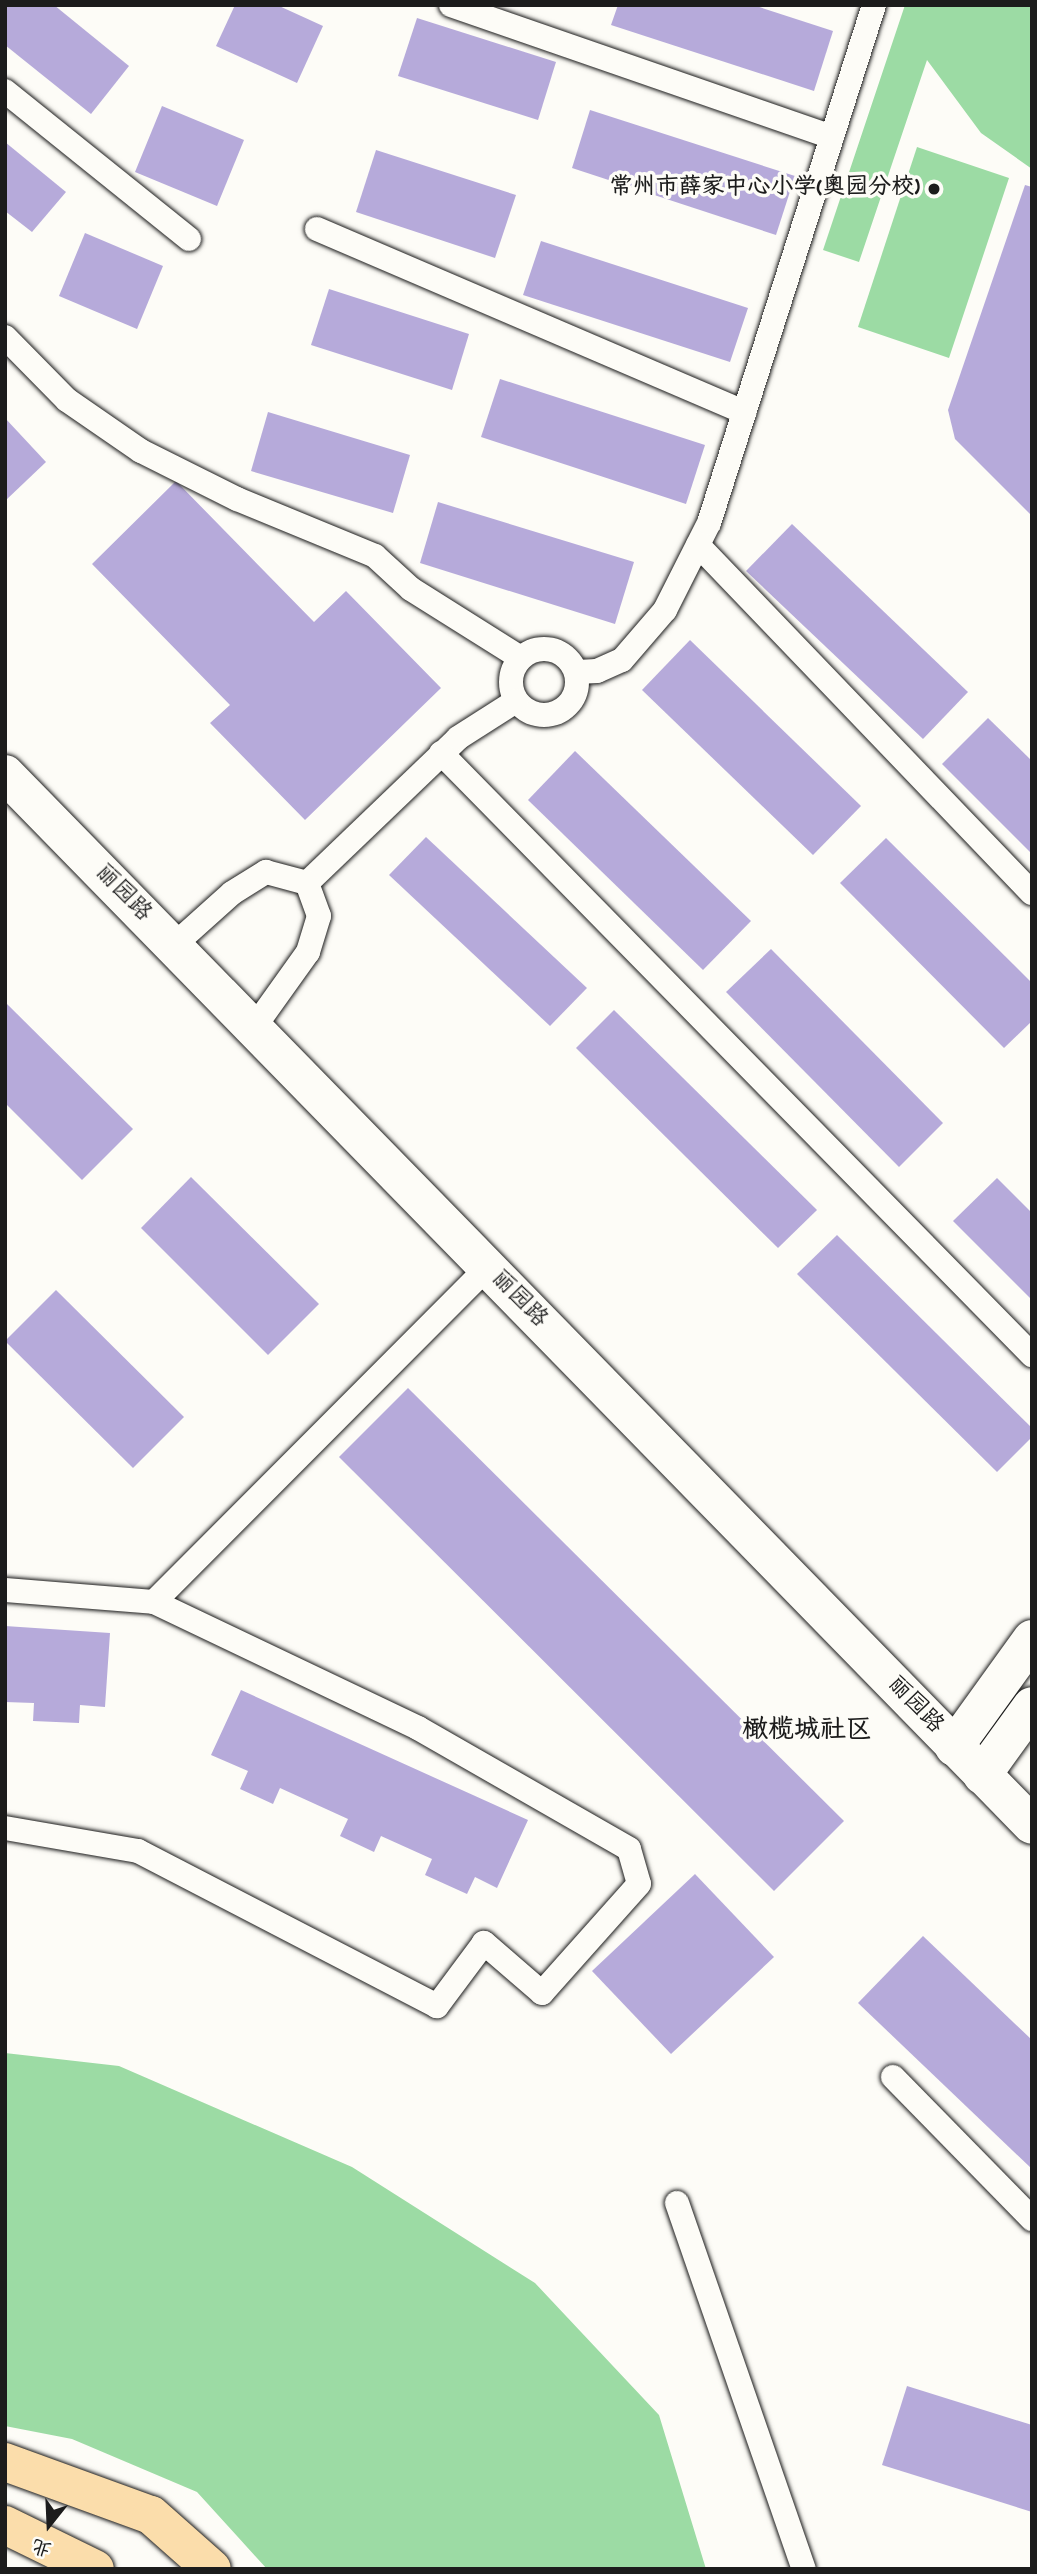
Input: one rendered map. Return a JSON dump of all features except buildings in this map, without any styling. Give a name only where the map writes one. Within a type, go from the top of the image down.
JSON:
[{"type":"highway","points":[[5,2462],[151,2515],[212,2569]]},
{"type":"highway","points":[[5,2525],[95,2569]]},
{"type":"street","name":"丽园路","points":[[5,774],[1032,1825]]},
{"type":"street","points":[[954,1747],[1032,1639]]},
{"type":"street","points":[[982,1775],[1032,1706]]},
{"type":"lane","points":[[451,5],[832,136]]},
{"type":"lane","points":[[577,672],[597,671],[622,660],[665,610],[698,545],[744,412],[874,5]]},
{"type":"lane","points":[[5,91],[189,239]]},
{"type":"lane","points":[[317,229],[744,412]]},
{"type":"lane","points":[[5,337],[66,400],[141,451],[237,499],[374,556],[411,589],[519,657]]},
{"type":"lane","points":[[698,545],[1032,893]]},
{"type":"lane","points":[[540,647],[563,653],[577,672],[576,696],[560,713],[535,716],[516,702],[509,679],[519,657],[540,647]]},
{"type":"lane","points":[[307,883],[442,753],[516,702]]},
{"type":"lane","points":[[442,753],[1032,1355]]},
{"type":"lane","points":[[173,946],[232,893],[266,872],[307,883]]},
{"type":"lane","points":[[253,1029],[308,952],[319,916],[307,883]]},
{"type":"lane","points":[[154,1602],[487,1268]]},
{"type":"lane","points":[[5,1590],[154,1602],[418,1728],[629,1849],[639,1884],[542,1993],[484,1943],[437,2006],[138,1851],[5,1828]]},
{"type":"lane","points":[[893,2077],[1032,2219]]},
{"type":"lane","points":[[677,2203],[804,2569]]},
{"type":"green space","points":[[905,5],[1032,5],[1032,169],[981,133],[927,60],[859,262],[823,250]]},
{"type":"green space","points":[[917,147],[1009,178],[949,358],[858,327]]},
{"type":"green space","points":[[5,2053],[119,2066],[352,2167],[535,2283],[659,2415],[706,2569],[267,2569],[197,2492],[72,2439],[5,2426]]},
{"type":"place","name":"常州市薛家中心小学(奥园分校)","points":[[934,189]]},
{"type":"district","name":"橄榄城社区","points":[[807,1732]]}]
